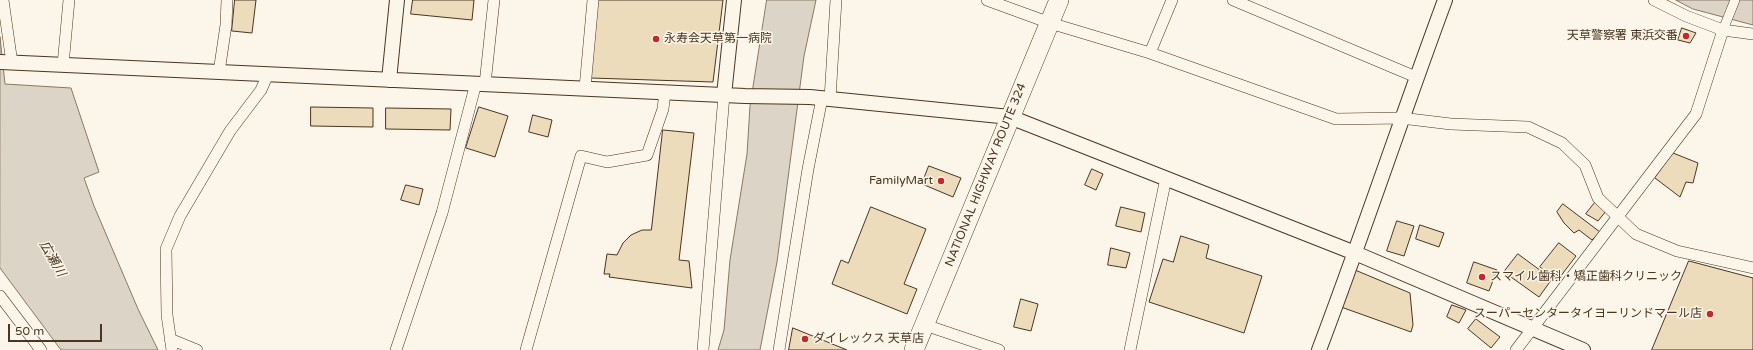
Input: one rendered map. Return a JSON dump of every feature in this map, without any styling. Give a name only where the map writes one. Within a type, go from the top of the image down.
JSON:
[{"type":"highway","name":"NATIONAL HIGHWAY ROUTE 324","points":[[914,350],[1059,0]]},
{"type":"street","points":[[3,0],[6,63],[745,96],[821,98],[1010,117],[1355,253],[1582,350]]},
{"type":"street","points":[[63,65],[69,0]]},
{"type":"street","points":[[219,72],[226,25],[227,0],[223,0]]},
{"type":"street","points":[[389,80],[397,0]]},
{"type":"street","points":[[396,350],[442,213],[480,84],[494,0]]},
{"type":"street","points":[[585,88],[593,0]]},
{"type":"street","points":[[703,350],[724,95],[734,0]]},
{"type":"street","points":[[779,350],[836,0]]},
{"type":"street","points":[[987,0],[1050,23],[1150,53],[1336,119],[1401,118],[1451,124],[1528,128],[1562,143],[1585,164],[1598,198],[1636,234],[1677,251],[1753,268]]},
{"type":"street","points":[[1150,53],[1172,0]]},
{"type":"street","points":[[1233,0],[1416,78]]},
{"type":"street","points":[[1318,350],[1355,253],[1401,118],[1445,0]]},
{"type":"street","points":[[1654,0],[1686,16],[1753,34]]},
{"type":"street","points":[[1516,350],[1696,114],[1724,27],[1735,0]]},
{"type":"street","points":[[197,350],[171,344],[167,308],[166,249],[180,216],[230,131],[262,90],[268,74]]},
{"type":"street","points":[[526,350],[582,156],[607,162],[647,155],[663,109],[665,92]]},
{"type":"street","points":[[1130,350],[1166,178]]},
{"type":"street","points":[[0,296],[41,350]]},
{"type":"street","points":[[925,325],[1000,350]]},
{"type":"water","points":[[767,0],[816,0],[804,56],[777,262],[760,350],[718,350],[724,330],[730,260],[747,154],[750,106]]},
{"type":"water","points":[[1676,0],[1753,0],[1753,25],[1693,9]]},
{"type":"water","name":"広瀬川","points":[[0,37],[5,84],[71,88],[99,172],[84,178],[94,206],[138,309],[158,350],[61,350],[0,268]]},
{"type":"building","points":[[235,0],[256,0],[252,33],[232,31]]},
{"type":"building","points":[[413,0],[474,0],[472,20],[411,14]]},
{"type":"building","name":"永寿会天草第一病院","points":[[598,0],[723,0],[713,82],[591,78]]},
{"type":"building","name":"天草警察署 東浜交番","points":[[1682,28],[1696,33],[1690,43],[1678,40]]},
{"type":"building","points":[[311,107],[373,108],[373,127],[311,126]]},
{"type":"building","points":[[479,107],[508,116],[495,157],[466,148]]},
{"type":"building","points":[[386,108],[451,109],[450,130],[386,129]]},
{"type":"building","points":[[533,115],[552,120],[548,137],[529,132]]},
{"type":"building","points":[[663,130],[694,133],[679,260],[689,261],[692,288],[609,277],[610,274],[604,274],[607,254],[617,255],[623,243],[631,235],[642,230],[651,230]]},
{"type":"building","points":[[1673,153],[1698,163],[1693,183],[1686,182],[1680,197],[1655,178]]},
{"type":"building","name":"FamilyMart","points":[[929,166],[961,178],[953,197],[922,184]]},
{"type":"building","points":[[1092,169],[1103,174],[1096,190],[1085,185]]},
{"type":"building","points":[[406,185],[423,189],[419,205],[401,200]]},
{"type":"building","points":[[1597,200],[1606,211],[1598,221],[1586,214]]},
{"type":"building","points":[[1563,204],[1600,232],[1592,240],[1579,230],[1574,233],[1564,223],[1557,212]]},
{"type":"building","points":[[871,207],[926,229],[904,284],[917,289],[907,314],[832,284],[841,260],[848,263]]},
{"type":"building","points":[[1121,207],[1145,213],[1141,232],[1116,226]]},
{"type":"building","points":[[1397,221],[1414,226],[1404,256],[1387,251]]},
{"type":"building","points":[[1420,225],[1444,233],[1439,247],[1416,239]]},
{"type":"building","points":[[1181,236],[1209,245],[1206,258],[1262,276],[1244,333],[1149,302],[1163,259],[1173,262]]},
{"type":"building","points":[[1559,243],[1576,256],[1557,281],[1540,267]]},
{"type":"building","points":[[1111,248],[1130,253],[1126,268],[1108,265]]},
{"type":"building","points":[[1518,254],[1552,279],[1539,297],[1504,272]]},
{"type":"building","name":"スーパーセンタータイヨーリンドマール店","points":[[1689,261],[1753,278],[1753,350],[1652,350]]},
{"type":"building","name":"スマイル歯科・矯正歯科クリニック","points":[[1474,262],[1497,270],[1489,291],[1467,283]]},
{"type":"building","points":[[1355,270],[1410,293],[1413,325],[1411,332],[1341,307]]},
{"type":"building","points":[[1021,299],[1038,304],[1031,331],[1014,327]]},
{"type":"building","points":[[1452,305],[1466,310],[1459,323],[1447,317]]},
{"type":"building","points":[[1476,319],[1500,337],[1491,348],[1468,329]]},
{"type":"building","name":"ダイレックス 天草店","points":[[793,328],[847,350],[789,350]]},
{"type":"place","name":"天草警察署 東浜交番","points":[[1686,36]]},
{"type":"place","name":"永寿会天草第一病院","points":[[656,39]]},
{"type":"place","name":"FamilyMart","points":[[941,181]]},
{"type":"place","name":"スマイル歯科・矯正歯科クリニック","points":[[1482,277]]},
{"type":"place","name":"スーパーセンタータイヨーリンドマール店","points":[[1710,314]]},
{"type":"place","name":"ダイレックス 天草店","points":[[805,339]]}]
